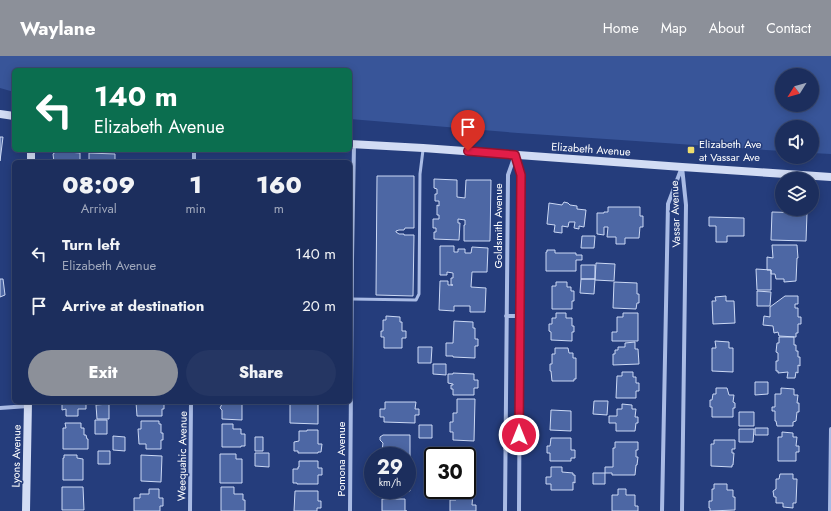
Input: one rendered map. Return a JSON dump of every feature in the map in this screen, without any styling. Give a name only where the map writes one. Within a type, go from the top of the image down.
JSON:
[{"type":"main road","points":[[0,114],[12,116]]},
{"type":"main road","name":"Elizabeth Avenue","points":[[352,144],[831,177]]},
{"type":"main road","name":"Lyons Avenue","points":[[26,511],[28,404]]},
{"type":"street","name":"Goldsmith Avenue","points":[[505,511],[508,174],[515,155]]},
{"type":"street","name":"Goldsmith Avenue","points":[[515,155],[521,175],[519,511]]},
{"type":"street","name":"Vassar Avenue","points":[[662,511],[668,204],[682,167]]},
{"type":"street","name":"Vassar Avenue","points":[[682,167],[686,205],[682,511]]},
{"type":"street","points":[[506,316],[520,316]]},
{"type":"street","points":[[0,408],[28,404]]},
{"type":"street","name":"Weequahic Avenue","points":[[190,511],[191,404]]},
{"type":"street","name":"Pomona Avenue","points":[[350,511],[351,404]]},
{"type":"street","points":[[830,511],[831,429]]},
{"type":"street","points":[[505,449],[519,449]]},
{"type":"lane","points":[[352,299],[416,300],[419,294],[420,174],[423,148]]},
{"type":"shaded area","points":[[0,56],[831,56],[831,154],[819,153],[819,120],[775,120],[775,151],[518,133],[352,119],[352,68],[12,68],[12,91],[0,88]]},
{"type":"building","points":[[0,137],[3,137],[0,161]]},
{"type":"building","points":[[56,152],[80,153],[80,160],[54,160],[53,154]]},
{"type":"building","points":[[89,153],[115,154],[115,160],[89,160]]},
{"type":"building","points":[[377,176],[414,176],[414,228],[405,228],[404,230],[396,231],[399,234],[414,235],[413,296],[376,295]]},
{"type":"building","points":[[434,179],[457,180],[457,197],[465,198],[466,180],[491,180],[490,241],[464,241],[465,220],[458,219],[458,223],[460,223],[459,240],[434,239],[434,232],[436,232],[436,228],[433,228],[433,219],[439,219],[439,215],[437,215],[437,205],[439,206],[439,201],[435,201],[437,189],[434,188]]},
{"type":"building","points":[[564,202],[577,206],[577,209],[586,210],[584,227],[579,226],[579,229],[574,228],[575,222],[569,222],[568,227],[562,226],[562,233],[554,232],[555,225],[547,224],[549,203],[562,205]]},
{"type":"building","points":[[608,207],[640,207],[640,216],[643,216],[643,227],[640,227],[639,238],[625,238],[625,244],[616,244],[616,237],[607,237],[608,227],[604,227],[604,235],[597,234],[597,213],[608,212]]},
{"type":"building","points":[[772,212],[775,212],[775,216],[807,216],[806,241],[771,240]]},
{"type":"building","points":[[709,217],[744,218],[744,236],[727,236],[727,242],[716,242],[716,226],[709,226]]},
{"type":"building","points":[[582,236],[595,236],[594,248],[581,248]]},
{"type":"building","points":[[772,245],[797,245],[798,258],[796,281],[784,282],[784,279],[776,279],[775,274],[771,274],[771,270],[767,270],[767,257],[773,258]]},
{"type":"building","points":[[440,246],[454,246],[454,252],[458,252],[458,249],[465,249],[465,253],[471,253],[472,247],[488,248],[487,272],[472,272],[471,287],[486,288],[485,312],[470,312],[470,306],[454,306],[454,311],[439,310],[440,281],[448,281],[448,285],[451,285],[451,278],[453,278],[453,273],[447,272],[447,275],[440,275]]},
{"type":"building","points":[[547,250],[555,250],[555,253],[576,253],[576,255],[582,255],[582,260],[576,260],[576,271],[546,271]]},
{"type":"building","points":[[596,263],[615,264],[614,281],[595,280]]},
{"type":"building","points":[[581,265],[595,265],[595,279],[581,279]]},
{"type":"building","points":[[756,269],[771,270],[771,290],[757,290]]},
{"type":"building","points":[[0,279],[3,279],[5,295],[0,297]]},
{"type":"building","points":[[581,279],[595,279],[594,294],[580,293]]},
{"type":"building","points":[[556,282],[567,282],[567,287],[571,287],[571,291],[574,291],[572,309],[552,309],[552,286],[556,286]]},
{"type":"building","points":[[614,282],[637,283],[639,303],[637,303],[636,309],[613,308]]},
{"type":"building","points":[[757,291],[771,292],[770,306],[757,306]]},
{"type":"building","points":[[726,296],[726,301],[734,301],[735,323],[713,324],[712,301],[716,301],[715,297]]},
{"type":"building","points":[[785,296],[798,296],[798,304],[795,304],[795,308],[798,308],[798,317],[801,317],[801,324],[798,324],[798,333],[796,333],[796,337],[779,336],[778,332],[774,333],[773,326],[763,325],[764,316],[770,317],[770,307]]},
{"type":"building","points":[[556,313],[566,313],[566,318],[572,318],[574,332],[572,332],[572,341],[551,340],[549,324],[552,324],[552,318],[556,318]]},
{"type":"building","points":[[623,313],[638,313],[638,341],[612,341],[612,332],[617,332],[617,317],[623,317]]},
{"type":"building","points":[[386,316],[400,317],[400,322],[402,322],[402,331],[406,331],[406,338],[402,338],[402,348],[384,348],[384,337],[381,337],[381,331],[383,331],[383,320],[386,320]]},
{"type":"building","points":[[454,321],[473,322],[473,328],[475,328],[475,339],[478,339],[478,346],[475,346],[475,358],[446,356],[446,343],[453,343]]},
{"type":"building","points":[[779,337],[794,337],[794,345],[796,345],[796,351],[798,351],[798,357],[800,357],[800,366],[798,365],[798,373],[796,372],[795,378],[787,378],[788,372],[778,373],[778,371],[776,371],[778,353],[776,352]]},
{"type":"building","points":[[715,341],[729,342],[729,348],[733,348],[733,372],[712,371],[712,348],[716,348]]},
{"type":"building","points":[[635,342],[635,349],[638,349],[639,364],[613,365],[613,354],[615,354],[615,350],[618,350],[618,347],[625,347],[625,343]]},
{"type":"building","points":[[418,347],[432,347],[431,363],[418,363]]},
{"type":"building","points":[[555,348],[568,348],[569,353],[573,353],[573,358],[576,358],[576,379],[574,379],[574,381],[552,381],[550,364],[552,364],[552,354],[555,354]]},
{"type":"building","points":[[433,364],[446,364],[446,375],[433,374]]},
{"type":"building","points":[[622,372],[633,372],[633,377],[636,377],[636,383],[639,383],[639,391],[636,391],[636,398],[616,398],[617,376],[622,376]]},
{"type":"building","points":[[448,374],[474,374],[474,380],[478,380],[478,388],[474,388],[474,395],[453,395],[451,385],[453,384],[448,383]]},
{"type":"building","points":[[755,382],[768,382],[768,394],[755,395]]},
{"type":"building","points":[[716,388],[727,388],[729,395],[734,395],[733,402],[735,403],[735,408],[733,408],[733,417],[712,417],[710,400],[712,400],[713,394],[716,394]]},
{"type":"building","points":[[781,388],[794,389],[794,395],[798,395],[797,403],[799,403],[799,412],[797,412],[796,421],[793,422],[793,426],[777,426],[775,421],[775,411],[772,411],[772,407],[775,407],[775,394],[781,394]]},
{"type":"building","points":[[457,399],[475,399],[474,441],[453,440],[453,432],[450,432],[450,422],[453,422],[453,413],[457,413]]},
{"type":"building","points":[[594,401],[608,401],[607,415],[593,414]]},
{"type":"building","points":[[385,402],[416,402],[415,409],[419,409],[419,415],[415,415],[415,423],[384,422],[384,417],[380,417],[380,409],[385,409]]},
{"type":"building","points":[[62,404],[86,404],[86,409],[78,409],[78,416],[66,416],[66,409],[62,410]]},
{"type":"building","points":[[109,404],[109,419],[97,419],[96,405]]},
{"type":"building","points":[[136,404],[164,404],[162,416],[137,416]]},
{"type":"building","points":[[222,404],[242,404],[242,420],[222,419],[222,410],[220,408]]},
{"type":"building","points":[[290,404],[318,404],[318,424],[290,423]]},
{"type":"building","points":[[622,404],[632,405],[632,409],[636,409],[635,417],[638,417],[638,423],[636,423],[635,431],[616,431],[616,423],[609,423],[609,416],[617,416],[617,409],[622,409]]},
{"type":"building","points":[[551,410],[571,411],[571,431],[550,430]]},
{"type":"building","points":[[739,412],[754,412],[754,426],[739,426]]},
{"type":"building","points":[[95,420],[107,420],[107,434],[95,434]]},
{"type":"building","points":[[141,421],[159,421],[159,424],[161,424],[161,433],[163,433],[161,449],[146,449],[146,444],[139,444],[138,429],[141,429]]},
{"type":"building","points":[[65,423],[81,423],[81,428],[84,428],[84,435],[86,435],[88,439],[88,449],[63,449],[63,428],[66,428]]},
{"type":"building","points":[[222,424],[233,424],[233,429],[241,429],[241,434],[245,434],[245,446],[222,447]]},
{"type":"building","points":[[419,425],[432,425],[432,438],[419,438]]},
{"type":"building","points":[[755,428],[768,428],[768,435],[755,435]]},
{"type":"building","points":[[739,429],[754,429],[753,442],[739,442]]},
{"type":"building","points":[[318,430],[318,444],[322,444],[321,452],[298,453],[298,451],[294,451],[294,442],[299,441],[299,431]]},
{"type":"building","points":[[782,432],[793,433],[793,437],[797,437],[796,446],[799,446],[799,452],[796,452],[796,461],[778,461],[778,437],[782,437]]},
{"type":"building","points":[[383,435],[410,435],[410,447],[382,447],[383,443],[380,440],[380,437]]},
{"type":"building","points":[[113,436],[125,437],[125,451],[113,450]]},
{"type":"building","points":[[255,437],[263,437],[263,451],[255,451]]},
{"type":"building","points":[[551,438],[571,438],[571,450],[575,450],[575,458],[571,458],[571,461],[550,461],[550,453],[547,453],[547,446],[550,446]]},
{"type":"building","points":[[714,440],[735,440],[735,449],[732,449],[732,453],[734,453],[732,467],[711,466],[711,444],[714,444]]},
{"type":"building","points":[[615,442],[638,442],[636,457],[638,457],[635,475],[612,475],[612,473],[605,473],[605,467],[613,467],[613,448],[615,448]]},
{"type":"building","points":[[98,451],[110,451],[110,464],[98,464]]},
{"type":"building","points":[[255,453],[269,453],[269,467],[255,466]]},
{"type":"building","points":[[220,454],[236,454],[236,459],[242,459],[242,483],[220,483]]},
{"type":"building","points":[[64,455],[77,455],[77,458],[83,459],[83,480],[63,480]]},
{"type":"building","points":[[141,455],[162,456],[161,482],[141,481]]},
{"type":"building","points":[[299,461],[318,461],[318,468],[322,468],[322,475],[318,475],[318,484],[293,483],[293,469],[298,469]]},
{"type":"building","points":[[551,467],[562,467],[562,472],[573,473],[573,475],[575,475],[573,490],[551,490],[551,484],[546,484],[546,477],[551,477]]},
{"type":"building","points":[[593,473],[605,473],[605,484],[593,484]]},
{"type":"building","points":[[780,474],[793,474],[793,479],[797,479],[796,503],[793,503],[793,508],[783,507],[783,503],[776,503],[776,497],[774,497],[773,491],[776,489],[776,479],[779,479]]},
{"type":"building","points":[[714,484],[727,484],[727,490],[733,490],[733,497],[735,497],[735,510],[710,511],[709,501],[712,501],[712,489],[714,489]]},
{"type":"building","points":[[62,487],[83,487],[84,510],[62,510]]},
{"type":"building","points":[[221,487],[234,487],[234,494],[243,494],[243,500],[245,500],[245,511],[221,511]]},
{"type":"building","points":[[149,489],[159,489],[159,498],[163,498],[163,506],[160,506],[160,511],[134,511],[134,498],[140,498],[140,494],[149,494]]},
{"type":"building","points":[[618,489],[626,489],[626,495],[635,495],[635,506],[638,506],[638,511],[612,511],[612,495],[618,495]]},
{"type":"building","points":[[295,491],[318,491],[318,501],[321,501],[321,508],[317,508],[317,511],[294,511]]},
{"type":"building","points":[[382,499],[405,499],[405,511],[382,511]]},
{"type":"building","points":[[472,499],[472,505],[476,505],[476,511],[450,511],[450,500]]},
{"type":"place","name":"Elizabeth Ave at Vassar Ave","points":[[691,150]]},
{"type":"route","points":[[468,151],[515,155],[521,175],[519,435]]}]
